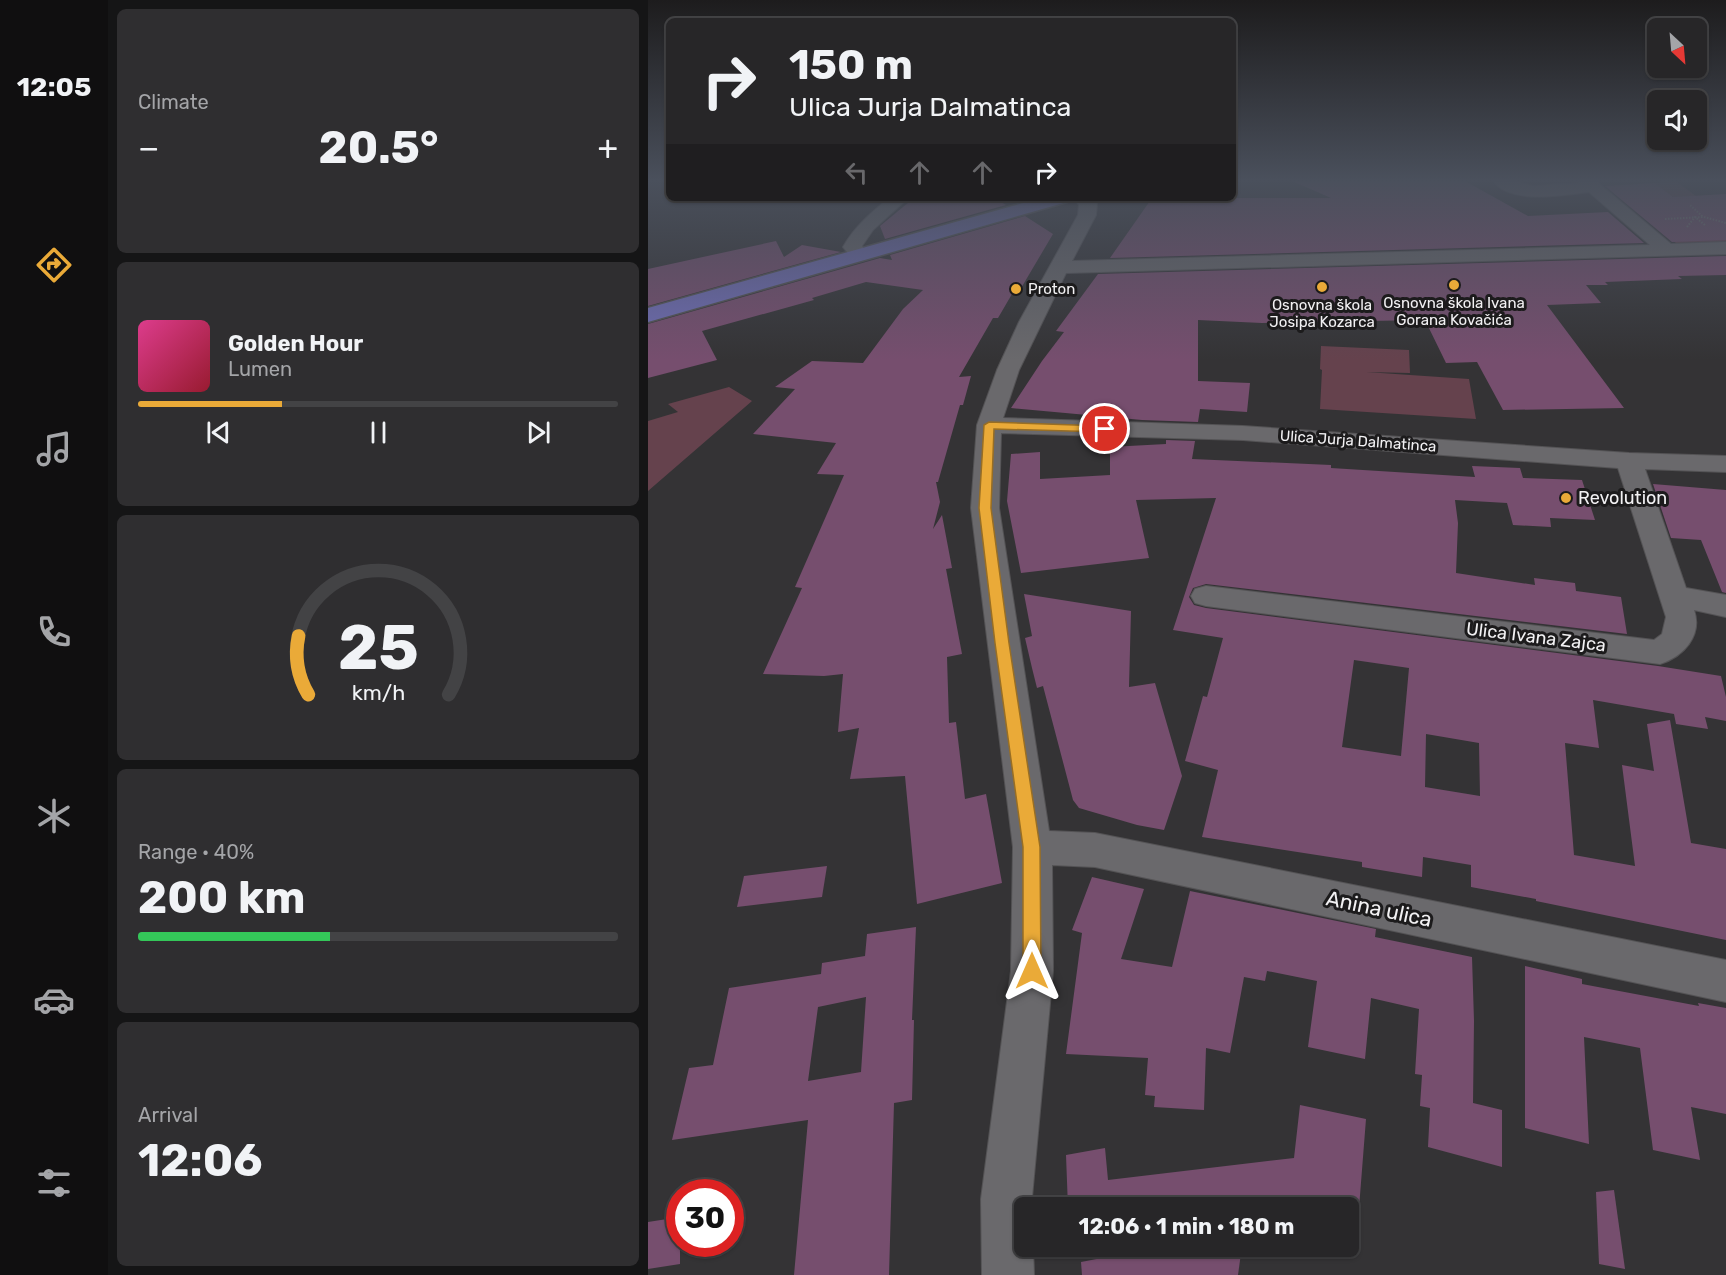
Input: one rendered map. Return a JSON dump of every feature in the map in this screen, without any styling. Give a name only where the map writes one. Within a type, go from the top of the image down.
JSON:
[{"type":"main road","points":[[648,315],[907,240]]},
{"type":"street","points":[[855,240],[852,247],[859,254]]},
{"type":"street","points":[[1008,1275],[1006,1199],[1032,971],[1032,847],[985,508],[989,425],[1008,370],[1030,322],[1073,240]]},
{"type":"street","points":[[1656,240],[1666,249]]},
{"type":"street","points":[[1060,267],[1726,248]]},
{"type":"street","name":"Ulica Jurja Dalmatinca","points":[[989,425],[1243,433],[1629,461],[1726,464]]},
{"type":"street","name":"Ulica Ivana Zajca","points":[[1206,597],[1660,652],[1677,639],[1681,617],[1629,461]]},
{"type":"street","points":[[1674,597],[1726,606]]},
{"type":"street","name":"Anina ulica","points":[[1032,847],[1095,850],[1726,981]]},
{"type":"shaded area","points":[[1673,240],[1726,240],[1726,242],[1676,243]]},
{"type":"shaded area","points":[[1321,346],[1409,350],[1410,373],[1366,372],[1469,379],[1476,419],[1320,409]]},
{"type":"shaded area","points":[[729,387],[752,401],[648,491],[648,421],[678,412],[668,404]]},
{"type":"building","points":[[940,240],[1049,240],[1017,295],[1012,294],[998,318],[993,318],[959,377],[971,376],[963,405],[960,405],[938,482],[936,482],[940,502],[933,529],[942,515],[952,568],[946,569],[962,654],[947,657],[949,723],[956,722],[965,799],[986,794],[1002,883],[917,904],[905,776],[850,779],[859,728],[838,732],[843,674],[824,676],[763,674],[802,588],[795,587],[844,475],[817,474],[836,443],[753,434],[795,389],[775,387],[812,361],[863,363],[903,309],[923,290],[866,282],[812,298],[814,300],[702,331],[717,360],[648,378],[648,324],[880,258],[892,260],[890,255]]},
{"type":"building","points":[[1122,240],[1641,240],[1644,243],[1110,258]]},
{"type":"building","points":[[1670,240],[1712,240],[1672,242]]},
{"type":"building","points":[[776,241],[784,257],[802,245],[841,252],[648,306],[648,269]]},
{"type":"building","points":[[1726,256],[1726,275],[1678,276],[1682,279],[1605,282],[1608,285],[1586,285],[1601,303],[1547,305],[1624,408],[1503,410],[1477,362],[1446,363],[1425,320],[1262,323],[1198,320],[1198,381],[1250,383],[1247,412],[1200,409],[1198,422],[1142,420],[1011,408],[1064,332],[1056,331],[1098,274]]},
{"type":"building","points":[[1166,440],[1195,441],[1192,459],[1331,465],[1331,468],[1475,477],[1472,466],[1520,468],[1523,478],[1582,480],[1595,520],[1550,518],[1551,527],[1513,525],[1507,503],[1455,500],[1458,523],[1456,573],[1535,585],[1534,578],[1575,583],[1576,591],[1621,597],[1627,634],[1206,584],[1193,588],[1189,597],[1194,605],[1206,608],[1721,676],[1726,697],[1726,721],[1705,717],[1708,729],[1676,724],[1674,714],[1593,700],[1599,748],[1565,743],[1574,855],[1635,866],[1622,765],[1654,771],[1647,724],[1670,720],[1691,843],[1726,849],[1726,940],[1471,887],[1471,865],[1423,857],[1422,877],[1362,867],[1362,862],[1202,837],[1218,770],[1185,761],[1203,696],[1207,697],[1223,638],[1173,630],[1216,498],[1136,500],[1149,558],[1021,573],[1007,501],[1011,454],[1040,452],[1040,479],[1110,475],[1110,447],[1166,444]],"holes":[[[1354,660],[1409,668],[1401,756],[1342,747]],[[1426,734],[1479,743],[1480,796],[1425,787]]]},
{"type":"building","points":[[1653,484],[1726,490],[1726,593],[1722,592],[1701,540],[1671,538]]},
{"type":"building","points":[[1024,594],[1131,611],[1129,687],[1155,683],[1182,776],[1164,830],[1137,825],[1079,808],[1073,800],[1043,686],[1037,688],[1032,668],[1025,638],[1032,636]]},
{"type":"building","points":[[827,866],[822,897],[737,907],[744,876]]},
{"type":"building","points":[[1092,877],[1144,889],[1121,959],[1172,967],[1190,891],[1376,929],[1375,937],[1472,957],[1473,1103],[1502,1110],[1502,1167],[1428,1147],[1430,1108],[1420,1106],[1422,1075],[1415,1074],[1419,1009],[1371,998],[1365,1059],[1308,1047],[1317,981],[1267,971],[1265,981],[1244,977],[1230,1053],[1206,1048],[1204,1110],[1154,1107],[1155,1096],[1145,1095],[1148,1058],[1066,1054],[1082,933],[1072,930]]},
{"type":"building","points":[[916,927],[912,1020],[914,1020],[912,1100],[894,1103],[889,1275],[794,1275],[808,1120],[672,1140],[689,1068],[713,1065],[729,988],[821,974],[822,963],[865,956],[867,934]],"holes":[[[866,997],[861,1072],[808,1081],[818,1007]]]},
{"type":"building","points":[[1525,966],[1582,979],[1582,984],[1699,1006],[1698,1003],[1726,1008],[1726,1114],[1691,1107],[1700,1160],[1653,1150],[1640,1048],[1584,1037],[1589,1144],[1525,1128]]},
{"type":"building","points":[[1300,1105],[1366,1119],[1359,1208],[1359,1197],[1068,1197],[1066,1155],[1105,1148],[1108,1180],[1294,1158]]},
{"type":"building","points":[[1614,1190],[1625,1269],[1599,1264],[1596,1192]]},
{"type":"building","points":[[666,1219],[666,1257],[680,1257],[680,1264],[648,1269],[648,1222]]},
{"type":"building","points":[[1107,1257],[1240,1257],[1238,1275],[1082,1275],[1081,1262]]},
{"type":"place","name":"Osnovna škola Ivana Gorana Kovačića","points":[[1454,285]]},
{"type":"place","name":"Osnovna škola Josipa Kozarca","points":[[1322,287]]},
{"type":"place","name":"Proton","points":[[1016,289]]},
{"type":"place","name":"Revolution","points":[[1566,498]]},
{"type":"route","points":[[1032,971],[1032,847],[985,508],[989,425],[1105,429]]}]
